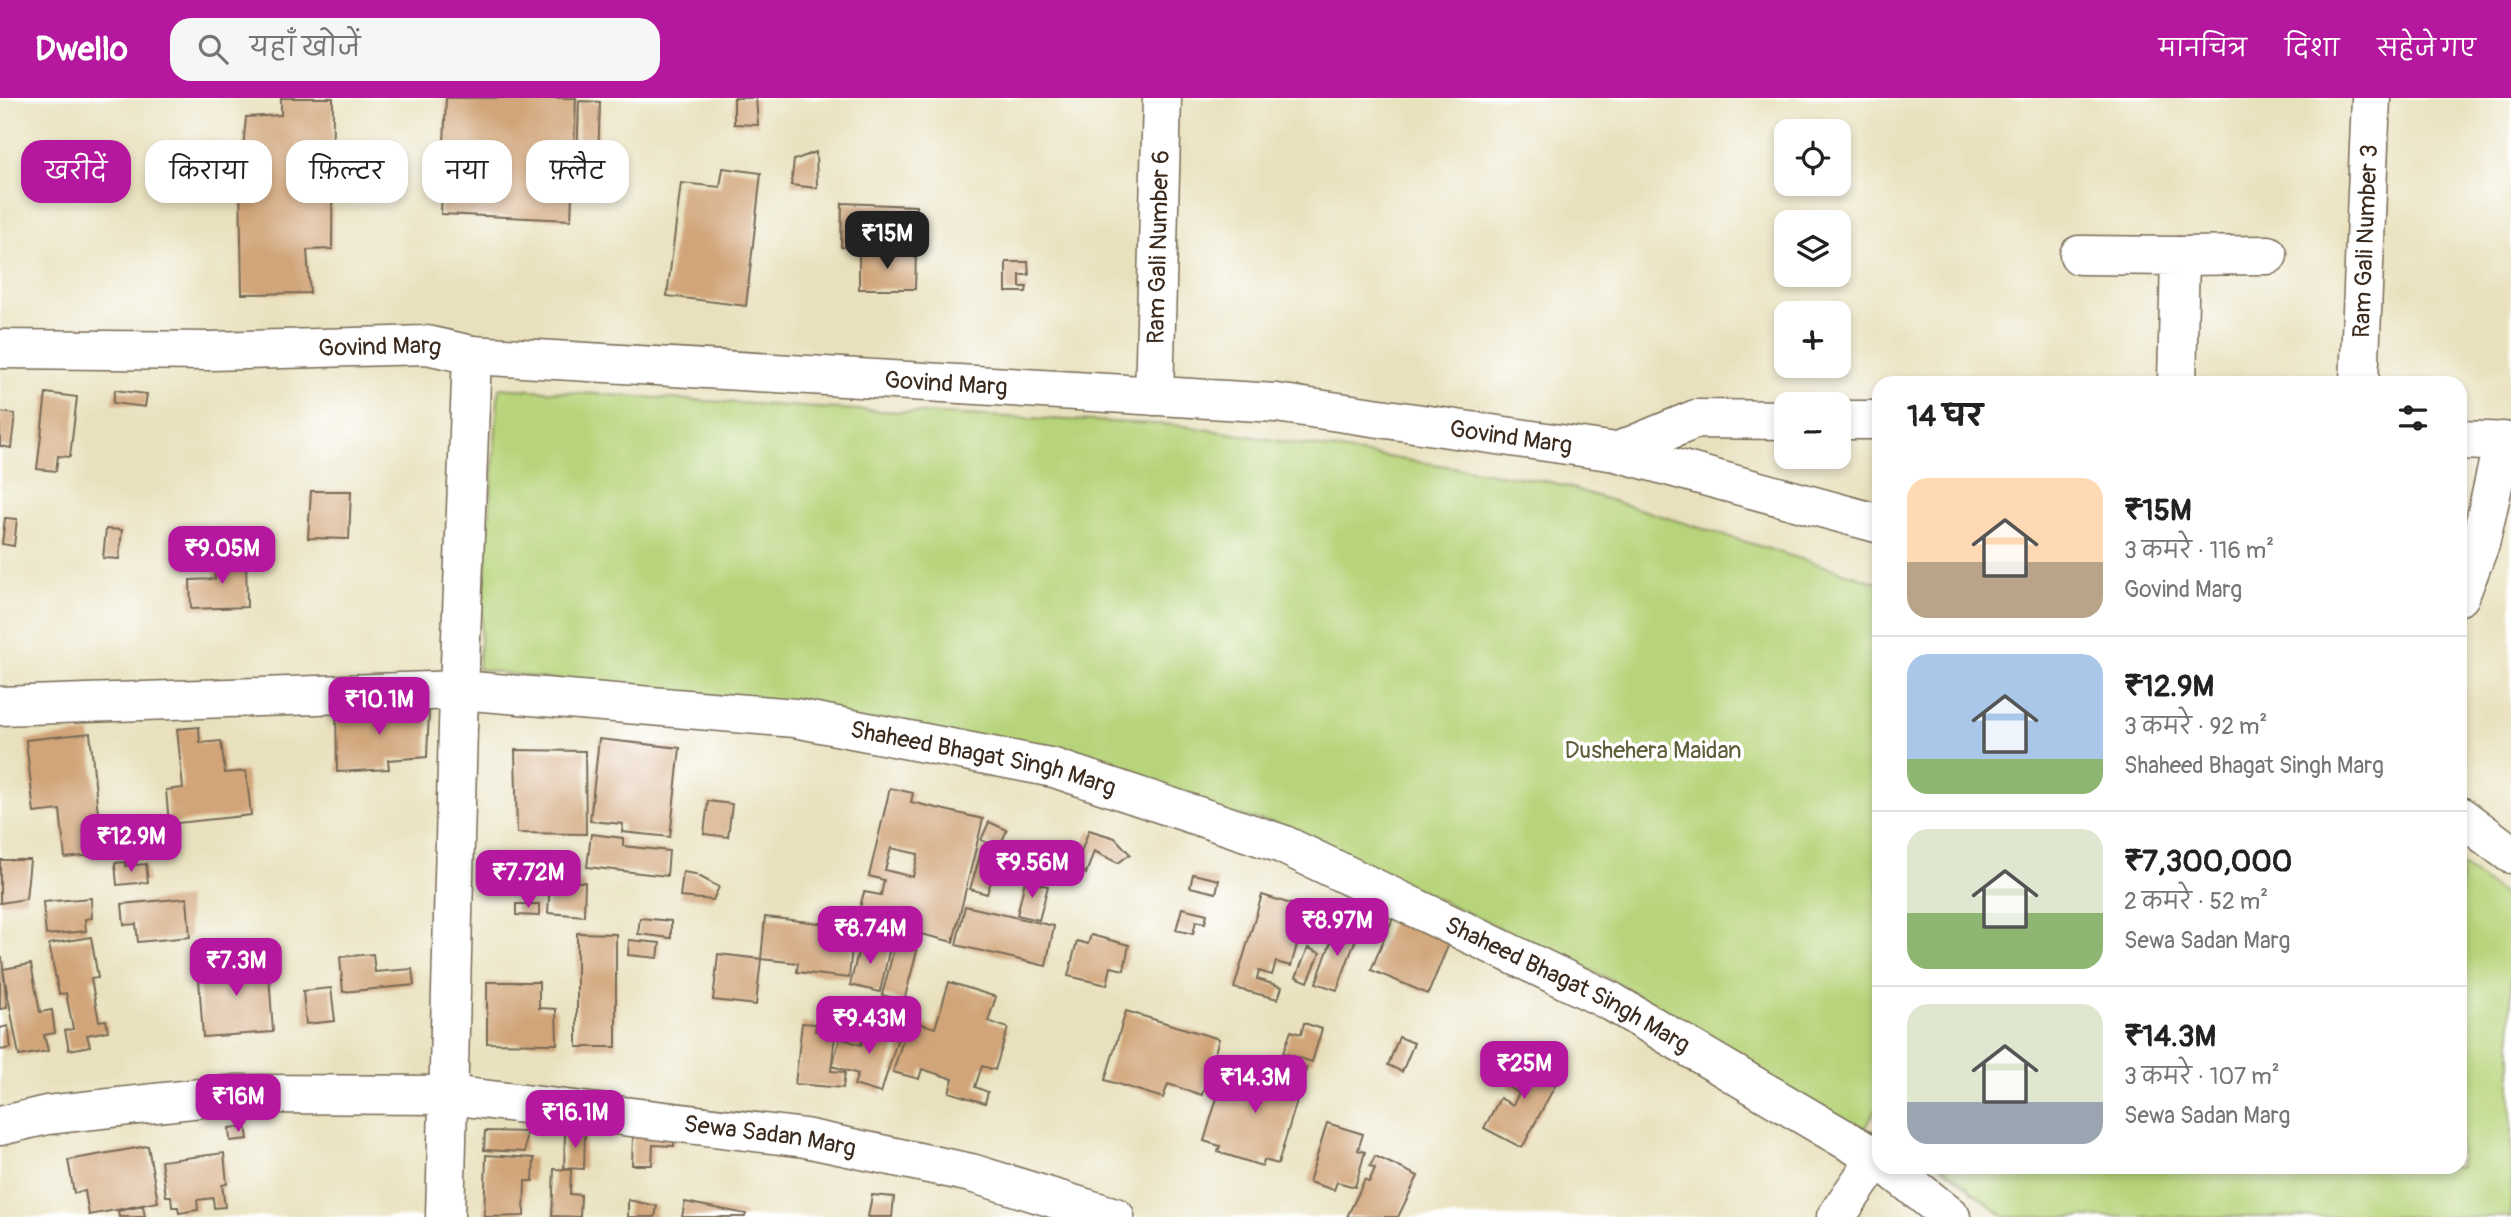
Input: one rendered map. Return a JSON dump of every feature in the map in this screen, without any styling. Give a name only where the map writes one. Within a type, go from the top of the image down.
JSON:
[{"type":"street","name":"Ram Gali Number 6","points":[[1154,396],[1162,98]]},
{"type":"street","name":"Ram Gali Number 3","points":[[2359,376],[2371,98]]},
{"type":"street","points":[[2079,255],[2268,255]]},
{"type":"street","points":[[2177,376],[2180,256]]},
{"type":"street","name":"Govind Marg","points":[[0,349],[211,351],[427,345],[472,355],[1276,403],[1616,452],[1872,522]]},
{"type":"street","points":[[445,1217],[459,690],[472,355]]},
{"type":"street","points":[[1616,452],[1696,419],[1774,420]]},
{"type":"street","points":[[1851,420],[1872,420]]},
{"type":"street","points":[[2467,440],[2507,441],[2480,544],[2467,578]]},
{"type":"street","name":"Shaheed Bhagat Singh Marg","points":[[0,706],[459,690],[795,718],[1054,768],[1282,845],[1612,1003],[1872,1154]]},
{"type":"street","points":[[2467,821],[2511,854]]},
{"type":"street","name":"Sewa Sadan Marg","points":[[0,1126],[47,1115],[237,1094],[449,1095],[805,1138],[971,1173],[1115,1217]]},
{"type":"street","points":[[1836,1217],[1872,1171]]},
{"type":"street","name":"Shaheed Bhagat Singh Marg","points":[[1899,1174],[1951,1217]]},
{"type":"green space","name":"Dushehera Maidan","points":[[499,388],[818,408],[1176,425],[1551,482],[1872,581],[1872,1116],[1854,1144],[1622,985],[1274,823],[721,705],[478,669]]},
{"type":"green space","points":[[2467,869],[2511,900],[2511,1217],[2004,1217],[1951,1174],[2467,1174]]},
{"type":"building","points":[[281,98],[333,98],[333,140],[286,140],[286,203],[332,203],[332,249],[307,250],[310,293],[242,294],[240,203],[272,203],[272,140],[244,140],[246,117],[281,115]]},
{"type":"building","points":[[446,98],[576,98],[574,140],[526,140],[526,203],[572,203],[571,220],[441,214],[441,203],[512,203],[512,140],[444,140]]},
{"type":"building","points":[[734,98],[756,98],[758,125],[734,124]]},
{"type":"building","points":[[579,101],[600,102],[599,140],[578,140]]},
{"type":"building","points":[[816,152],[817,188],[791,185],[794,160]]},
{"type":"building","points":[[723,168],[761,173],[746,306],[667,296],[681,183],[720,187]]},
{"type":"building","points":[[842,203],[916,206],[914,250],[841,247]]},
{"type":"building","points":[[859,253],[916,254],[915,289],[859,289]]},
{"type":"building","points":[[1006,262],[1028,262],[1029,275],[1020,275],[1020,287],[1027,287],[1026,292],[1006,292]]},
{"type":"building","points":[[115,390],[147,394],[145,407],[113,403]]},
{"type":"building","points":[[46,393],[77,397],[70,457],[58,456],[56,471],[37,469]]},
{"type":"building","points":[[0,412],[15,414],[11,448],[0,446]]},
{"type":"building","points":[[311,491],[351,491],[349,539],[308,538]]},
{"type":"building","points":[[5,518],[17,519],[14,546],[2,544]]},
{"type":"building","points":[[106,529],[122,530],[119,559],[103,558]]},
{"type":"building","points":[[213,548],[214,565],[192,564],[194,549]]},
{"type":"building","points":[[246,558],[247,607],[191,609],[190,580],[215,579],[214,559]]},
{"type":"building","points":[[336,706],[429,711],[427,757],[388,760],[389,769],[337,772]]},
{"type":"building","points":[[199,727],[200,743],[221,741],[225,773],[246,771],[251,815],[169,824],[166,790],[183,788],[177,729]]},
{"type":"building","points":[[90,733],[102,854],[65,858],[60,810],[34,813],[26,740]]},
{"type":"building","points":[[599,739],[680,748],[670,837],[622,832],[623,824],[590,821]]},
{"type":"building","points":[[515,750],[585,751],[586,834],[517,833]]},
{"type":"building","points":[[890,788],[913,793],[911,802],[983,819],[953,942],[857,918],[864,892],[881,895],[884,880],[869,876]],"holes":[[[891,848],[918,854],[913,877],[885,870]]]},
{"type":"building","points":[[708,801],[732,804],[728,837],[704,834]]},
{"type":"building","points":[[989,822],[1007,830],[999,848],[981,840]]},
{"type":"building","points":[[1089,830],[1115,838],[1130,854],[1118,863],[1094,851],[1086,874],[1077,863]]},
{"type":"building","points":[[591,834],[623,838],[623,846],[669,851],[667,876],[587,867]]},
{"type":"building","points":[[983,846],[1000,851],[987,894],[970,889]]},
{"type":"building","points":[[1035,856],[1040,862],[1045,857],[1055,870],[1052,872],[1056,878],[1051,882],[1047,876],[1041,880],[1026,863]]},
{"type":"building","points":[[0,860],[30,860],[26,899],[0,903]]},
{"type":"building","points":[[125,862],[125,866],[146,864],[148,882],[117,885],[115,863]]},
{"type":"building","points":[[683,872],[695,874],[719,887],[713,900],[680,897]]},
{"type":"building","points":[[1193,874],[1219,880],[1216,893],[1190,887]]},
{"type":"building","points":[[550,881],[585,882],[584,916],[548,913]]},
{"type":"building","points":[[1025,881],[1048,886],[1039,920],[1017,915]]},
{"type":"building","points":[[1262,895],[1307,909],[1291,966],[1276,962],[1272,975],[1259,971],[1257,979],[1282,987],[1278,999],[1234,988]]},
{"type":"building","points":[[91,898],[92,918],[85,919],[86,931],[46,935],[43,902]]},
{"type":"building","points":[[187,898],[190,937],[138,942],[136,924],[124,925],[122,904]]},
{"type":"building","points":[[516,904],[539,904],[539,916],[516,915]]},
{"type":"building","points":[[965,906],[1054,926],[1046,966],[956,945]]},
{"type":"building","points":[[1398,906],[1455,929],[1428,994],[1371,970]]},
{"type":"building","points":[[1182,908],[1207,914],[1205,923],[1196,921],[1193,934],[1176,930]]},
{"type":"building","points":[[765,917],[854,927],[849,978],[797,972],[798,963],[761,959]]},
{"type":"building","points":[[640,918],[671,921],[671,938],[638,934]]},
{"type":"building","points":[[1337,925],[1358,933],[1337,990],[1316,983]]},
{"type":"building","points":[[577,933],[616,934],[616,1047],[577,1047]]},
{"type":"building","points":[[1091,935],[1129,945],[1124,970],[1111,967],[1107,985],[1068,976],[1077,941],[1088,944]]},
{"type":"building","points":[[91,937],[98,978],[91,979],[99,1021],[106,1020],[108,1031],[87,1035],[90,1046],[69,1050],[65,1030],[73,1029],[66,993],[59,994],[49,944]]},
{"type":"building","points":[[629,940],[660,943],[658,958],[628,955]]},
{"type":"building","points":[[861,941],[890,947],[880,992],[850,985]]},
{"type":"building","points":[[895,945],[917,951],[904,1001],[882,995]]},
{"type":"building","points":[[1308,948],[1320,953],[1308,982],[1296,977]]},
{"type":"building","points":[[373,954],[375,972],[412,969],[414,985],[343,992],[340,957]]},
{"type":"building","points":[[718,954],[761,959],[756,1005],[713,1000]]},
{"type":"building","points":[[2,958],[7,1008],[0,1009],[0,959]]},
{"type":"building","points":[[268,960],[273,1032],[203,1037],[198,965]]},
{"type":"building","points":[[31,964],[40,1012],[52,1010],[55,1033],[44,1035],[48,1051],[19,1056],[3,969]]},
{"type":"building","points":[[487,982],[539,982],[539,1008],[556,1009],[557,1044],[487,1043]]},
{"type":"building","points":[[949,982],[996,997],[988,1021],[1008,1028],[995,1070],[982,1066],[975,1087],[988,1092],[985,1103],[949,1092],[953,1079],[922,1069],[919,1079],[893,1072],[909,1020],[935,1028]]},
{"type":"building","points":[[331,988],[335,1021],[306,1024],[303,991]]},
{"type":"building","points":[[840,1007],[866,1010],[864,1033],[838,1031]]},
{"type":"building","points":[[1126,1011],[1219,1039],[1202,1095],[1168,1084],[1163,1098],[1105,1080]]},
{"type":"building","points":[[868,1021],[900,1031],[881,1093],[854,1085],[858,1074],[832,1066],[840,1038],[861,1045]]},
{"type":"building","points":[[802,1023],[816,1024],[815,1031],[827,1032],[828,1026],[836,1027],[831,1071],[845,1072],[843,1088],[795,1084]]},
{"type":"building","points":[[1304,1023],[1322,1029],[1312,1062],[1283,1053],[1291,1031],[1301,1034]]},
{"type":"building","points":[[8,1026],[11,1048],[0,1050],[0,1028]]},
{"type":"building","points":[[1399,1037],[1414,1043],[1402,1072],[1388,1065]]},
{"type":"building","points":[[1532,1052],[1558,1066],[1552,1077],[1558,1080],[1522,1148],[1484,1128],[1500,1098],[1513,1105],[1519,1093],[1506,1086],[1515,1069],[1521,1073]]},
{"type":"building","points":[[1287,1061],[1307,1067],[1278,1164],[1264,1160],[1262,1166],[1218,1152],[1220,1146],[1204,1141],[1226,1068],[1280,1085]]},
{"type":"building","points":[[1327,1123],[1363,1134],[1358,1150],[1365,1152],[1355,1187],[1337,1182],[1334,1190],[1309,1182]]},
{"type":"building","points":[[246,1126],[248,1139],[230,1141],[229,1128]]},
{"type":"building","points":[[485,1131],[526,1132],[525,1152],[484,1150]]},
{"type":"building","points":[[565,1132],[585,1132],[584,1169],[564,1168]]},
{"type":"building","points":[[633,1135],[675,1136],[674,1146],[653,1145],[652,1165],[632,1165]]},
{"type":"building","points":[[148,1146],[158,1202],[89,1215],[85,1191],[74,1193],[68,1160]]},
{"type":"building","points":[[224,1153],[227,1184],[222,1185],[225,1207],[214,1208],[213,1198],[197,1200],[198,1210],[179,1213],[178,1207],[172,1207],[171,1196],[166,1196],[161,1161]]},
{"type":"building","points":[[486,1155],[534,1158],[533,1181],[525,1181],[524,1216],[484,1217]]},
{"type":"building","points":[[1375,1156],[1418,1176],[1398,1217],[1347,1217],[1365,1179],[1369,1182],[1375,1168],[1370,1166]]},
{"type":"building","points":[[554,1169],[571,1170],[570,1194],[581,1195],[580,1217],[552,1216]]},
{"type":"building","points":[[872,1195],[894,1197],[892,1217],[868,1217]]},
{"type":"building","points":[[628,1200],[657,1206],[655,1217],[628,1217]]},
{"type":"building","points":[[685,1202],[746,1214],[745,1217],[682,1217]]},
{"type":"building","points":[[143,1206],[145,1217],[119,1217],[118,1211]]}]
